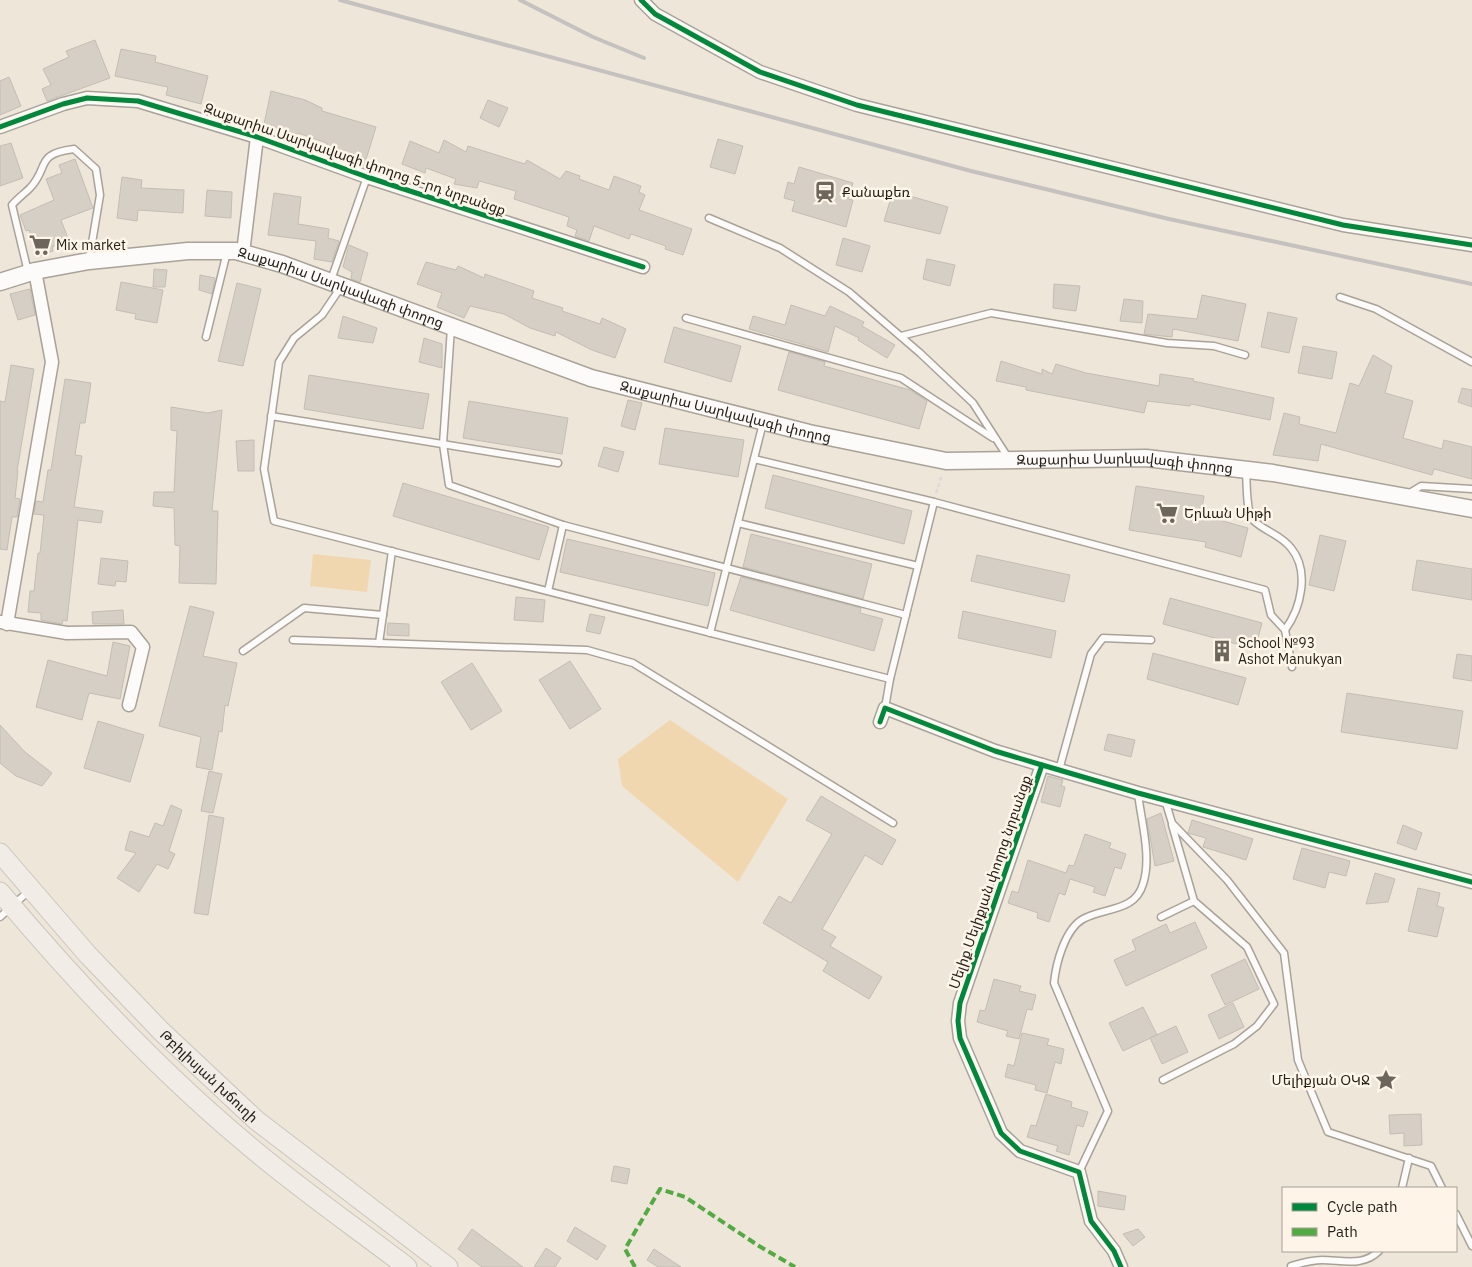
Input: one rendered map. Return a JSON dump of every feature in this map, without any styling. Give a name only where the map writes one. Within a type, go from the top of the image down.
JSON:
[{"type":"main road","name":"Զաքարիա Սարկավագի փողոց","points":[[0,282],[32,272],[89,261],[188,251],[235,252],[336,284],[451,328],[591,378],[763,422],[946,461],[1146,458],[1246,470],[1472,509]]},
{"type":"main road","name":"Թբիլիսյան խճուղի","points":[[0,853],[88,955],[161,1031],[256,1120],[448,1267]]},
{"type":"main road","name":"Թբիլիսյան խճուղի","points":[[0,892],[6,912],[76,979],[148,1053],[242,1141],[407,1267]]},
{"type":"street","points":[[641,0],[655,14],[760,72],[857,105],[1343,225],[1472,245]]},
{"type":"street","name":"Զաքարիա Սարկավագի փողոց 5-րդ նրբանցք","points":[[0,127],[63,104],[87,98],[108,98],[165,108],[257,137],[368,177],[643,267]]},
{"type":"street","points":[[235,252],[257,137]]},
{"type":"street","points":[[32,272],[52,362],[4,623],[67,633],[131,632],[143,647],[129,705]]},
{"type":"street","points":[[880,722],[885,708]]},
{"type":"street","name":"Մելիք Մելիքյան փողոց նրբանցք","points":[[885,708],[995,751],[1042,765],[1138,793],[1472,882]]},
{"type":"street","name":"Մելիք Մելիքյան փողոց նրբանցք","points":[[1042,765],[960,1003],[958,1021],[960,1038],[1001,1133],[1020,1151],[1079,1172]]},
{"type":"street","points":[[1079,1172],[1091,1221],[1114,1251],[1121,1267]]},
{"type":"lane","points":[[32,272],[12,205],[30,188],[45,159],[59,151],[74,149],[96,169],[100,195],[89,261]]},
{"type":"lane","points":[[368,177],[336,284],[322,315],[294,338],[279,362],[264,469],[274,520],[890,679]]},
{"type":"lane","points":[[709,218],[780,248],[849,292],[901,336],[973,403],[1009,459]]},
{"type":"lane","points":[[206,337],[235,252]]},
{"type":"lane","points":[[1340,297],[1376,309],[1472,362]]},
{"type":"lane","points":[[901,336],[991,313],[1167,343],[1214,346],[1245,355]]},
{"type":"lane","points":[[686,318],[901,378],[996,440]]},
{"type":"lane","points":[[451,328],[443,444],[449,485],[563,525],[906,615]]},
{"type":"lane","points":[[271,416],[558,463]]},
{"type":"lane","points":[[710,633],[763,422]]},
{"type":"lane","points":[[754,460],[934,502],[1265,590],[1271,615],[1285,630],[1292,667]]},
{"type":"lane","points":[[1246,470],[1249,513],[1253,520],[1285,542],[1298,559],[1302,578],[1300,600],[1293,619],[1285,630]]},
{"type":"lane","points":[[1405,496],[1421,486],[1472,489]]},
{"type":"lane","points":[[885,708],[890,679],[934,502]]},
{"type":"lane","points":[[738,523],[918,566]]},
{"type":"lane","points":[[548,591],[563,525]]},
{"type":"lane","points":[[379,643],[392,551]]},
{"type":"lane","points":[[243,651],[304,608],[383,615]]},
{"type":"lane","points":[[1059,770],[1091,654],[1103,638],[1152,640]]},
{"type":"lane","points":[[293,640],[587,650],[633,663],[893,823]]},
{"type":"lane","points":[[1079,1172],[1108,1111],[1054,983],[1055,972],[1073,928],[1083,919],[1126,905],[1138,895],[1144,884],[1146,862],[1138,793]]},
{"type":"lane","points":[[1163,1080],[1234,1044],[1257,1026],[1274,1004],[1247,947],[1194,902],[1164,799]]},
{"type":"lane","points":[[1172,823],[1227,880],[1284,953],[1298,1060],[1328,1132],[1431,1166],[1442,1187]]},
{"type":"lane","points":[[6,912],[30,890]]},
{"type":"lane","points":[[1161,917],[1194,902]]},
{"type":"lane","points":[[1402,1187],[1408,1158]]},
{"type":"lane","points":[[1457,1216],[1472,1246]]},
{"type":"lane","points":[[1291,1266],[1321,1260],[1358,1262],[1372,1258],[1378,1252]]},
{"type":"path","points":[[934,502],[946,461]]},
{"type":"shaded area","points":[[313,554],[371,560],[367,592],[310,586]]},
{"type":"shaded area","points":[[670,720],[788,799],[738,882],[622,786],[618,759]]},
{"type":"building","points":[[95,40],[110,78],[47,101],[42,89],[51,85],[43,69],[69,57],[66,51]]},
{"type":"building","points":[[121,49],[156,56],[155,62],[208,76],[201,104],[166,95],[168,87],[115,76]]},
{"type":"building","points":[[9,77],[21,106],[0,115],[0,81]]},
{"type":"building","points":[[271,91],[305,100],[322,108],[322,111],[376,127],[364,166],[326,154],[327,143],[298,133],[296,139],[282,136],[284,130],[264,124]]},
{"type":"building","points":[[488,100],[508,108],[499,127],[480,118]]},
{"type":"building","points":[[718,139],[743,146],[735,174],[710,167]]},
{"type":"building","points":[[444,140],[466,152],[468,146],[525,164],[527,160],[560,179],[566,171],[580,176],[579,179],[609,190],[614,176],[641,186],[639,192],[645,195],[639,210],[692,229],[683,255],[665,249],[666,246],[631,234],[629,239],[594,226],[589,241],[575,236],[577,230],[567,226],[569,217],[514,199],[516,191],[479,181],[477,188],[454,184],[456,179],[426,168],[425,173],[402,164],[410,141],[439,153]]},
{"type":"building","points":[[11,143],[23,178],[0,186],[0,146]]},
{"type":"building","points":[[75,159],[93,208],[61,220],[69,241],[52,247],[53,251],[40,256],[29,230],[26,231],[20,215],[54,200],[46,179],[62,173],[59,165]]},
{"type":"building","points":[[799,167],[853,183],[848,199],[853,200],[846,227],[792,211],[795,201],[784,198],[788,182],[794,184]]},
{"type":"building","points":[[122,177],[142,180],[141,188],[184,190],[183,213],[138,210],[137,221],[117,218]]},
{"type":"building","points":[[207,190],[232,192],[231,218],[205,216]]},
{"type":"building","points":[[893,191],[948,207],[940,234],[884,221]]},
{"type":"building","points":[[274,193],[301,197],[298,224],[329,229],[328,238],[339,241],[332,262],[314,259],[316,241],[268,235]]},
{"type":"building","points":[[843,238],[870,246],[862,272],[836,265]]},
{"type":"building","points":[[349,245],[368,253],[360,282],[351,279],[352,272],[343,267]]},
{"type":"building","points":[[927,259],[955,265],[950,286],[923,279]]},
{"type":"building","points":[[426,262],[456,270],[458,266],[484,278],[485,274],[534,291],[532,298],[563,308],[562,311],[600,324],[602,318],[626,329],[615,358],[592,350],[556,332],[555,336],[530,328],[504,314],[470,306],[464,318],[437,307],[442,293],[417,284]]},
{"type":"building","points":[[154,269],[167,270],[165,287],[153,287]]},
{"type":"building","points":[[200,275],[215,278],[212,294],[199,290]]},
{"type":"building","points":[[121,282],[163,290],[157,323],[135,319],[136,314],[116,310]]},
{"type":"building","points":[[237,283],[261,289],[243,366],[218,361]]},
{"type":"building","points":[[1054,284],[1080,286],[1076,311],[1053,308]]},
{"type":"building","points":[[30,289],[35,315],[18,320],[10,294]]},
{"type":"building","points":[[1202,295],[1246,304],[1238,341],[1173,329],[1172,337],[1144,334],[1148,314],[1197,319]]},
{"type":"building","points":[[1124,299],[1143,301],[1142,323],[1120,321]]},
{"type":"building","points":[[791,305],[825,316],[830,306],[864,322],[862,326],[895,345],[887,358],[858,340],[859,338],[835,326],[828,352],[749,329],[753,316],[785,325]]},
{"type":"building","points":[[1268,312],[1297,318],[1289,353],[1261,347]]},
{"type":"building","points":[[343,316],[377,328],[373,343],[338,338]]},
{"type":"building","points":[[674,327],[741,346],[731,382],[664,362]]},
{"type":"building","points":[[424,338],[442,344],[442,368],[419,362]]},
{"type":"building","points":[[1303,346],[1337,352],[1332,379],[1298,373]]},
{"type":"building","points":[[789,352],[825,362],[824,366],[910,390],[927,401],[919,429],[778,390]]},
{"type":"building","points":[[1373,355],[1392,366],[1385,393],[1413,401],[1403,438],[1442,449],[1444,440],[1472,447],[1472,479],[1434,469],[1432,475],[1321,444],[1318,461],[1273,455],[1284,413],[1300,417],[1299,424],[1336,433],[1350,383],[1359,386]]},
{"type":"building","points":[[1001,361],[1042,374],[1042,369],[1052,374],[1056,364],[1086,373],[1159,386],[1160,374],[1194,379],[1193,381],[1274,398],[1270,420],[1191,404],[1190,406],[1147,401],[1144,413],[1026,390],[1026,387],[996,381]]},
{"type":"building","points":[[11,365],[34,369],[17,471],[15,498],[20,499],[17,517],[12,517],[7,550],[0,549],[0,401],[5,402]]},
{"type":"building","points":[[309,375],[429,394],[423,429],[304,409]]},
{"type":"building","points":[[65,379],[91,383],[85,423],[80,423],[75,455],[82,456],[74,507],[103,511],[101,523],[78,520],[67,621],[63,620],[62,624],[41,620],[41,613],[28,612],[30,591],[34,591],[44,515],[34,514],[36,501],[43,502],[48,470],[51,470]]},
{"type":"building","points":[[1462,388],[1472,390],[1472,407],[1458,402]]},
{"type":"building","points":[[628,400],[642,403],[635,430],[621,426]]},
{"type":"building","points":[[469,401],[568,418],[562,454],[463,438]]},
{"type":"building","points":[[171,407],[208,413],[222,410],[212,511],[218,511],[216,584],[179,583],[180,546],[175,545],[174,508],[153,506],[154,492],[174,492],[177,431],[171,430]]},
{"type":"building","points":[[665,428],[744,440],[738,477],[659,464]]},
{"type":"building","points":[[254,440],[254,471],[238,471],[236,441]]},
{"type":"building","points":[[604,447],[624,452],[618,472],[598,466]]},
{"type":"building","points":[[773,475],[912,511],[904,544],[765,508]]},
{"type":"building","points":[[403,483],[549,527],[539,560],[393,516]]},
{"type":"building","points":[[1136,486],[1204,496],[1201,515],[1248,528],[1241,557],[1205,547],[1206,542],[1129,530]]},
{"type":"building","points":[[751,534],[872,564],[863,599],[743,567]]},
{"type":"building","points":[[1320,535],[1346,541],[1334,591],[1309,585]]},
{"type":"building","points":[[567,539],[715,573],[708,606],[560,572]]},
{"type":"building","points":[[977,555],[1070,575],[1064,602],[971,581]]},
{"type":"building","points":[[101,558],[128,561],[126,582],[116,581],[115,586],[98,584]]},
{"type":"building","points":[[1417,560],[1472,569],[1472,600],[1412,590]]},
{"type":"building","points":[[741,577],[861,608],[860,613],[883,619],[874,651],[730,610]]},
{"type":"building","points":[[516,597],[545,600],[543,622],[514,620]]},
{"type":"building","points":[[1170,598],[1262,623],[1255,649],[1163,624]]},
{"type":"building","points":[[190,606],[214,612],[203,656],[237,663],[228,706],[225,705],[222,732],[219,731],[212,770],[196,767],[201,737],[159,726]]},
{"type":"building","points":[[123,610],[124,624],[93,624],[92,612]]},
{"type":"building","points":[[963,611],[1056,631],[1051,658],[958,638]]},
{"type":"building","points":[[590,614],[605,617],[600,634],[586,631]]},
{"type":"building","points":[[388,623],[409,624],[409,636],[387,635]]},
{"type":"building","points":[[113,642],[130,646],[120,699],[89,693],[82,720],[36,707],[48,660],[107,676]]},
{"type":"building","points":[[1153,653],[1246,678],[1238,705],[1147,679]]},
{"type":"building","points":[[1457,654],[1472,656],[1472,681],[1453,678]]},
{"type":"building","points":[[570,661],[601,709],[570,729],[539,680]]},
{"type":"building","points":[[472,663],[502,711],[471,730],[441,682]]},
{"type":"building","points":[[1347,693],[1463,711],[1457,749],[1341,732]]},
{"type":"building","points":[[98,721],[144,735],[130,782],[84,768]]},
{"type":"building","points":[[0,725],[25,752],[52,773],[42,786],[16,776],[0,763]]},
{"type":"building","points":[[1108,734],[1135,740],[1131,757],[1104,750]]},
{"type":"building","points":[[209,771],[222,774],[213,813],[201,811]]},
{"type":"building","points":[[1048,776],[1063,780],[1061,786],[1065,787],[1060,807],[1041,802]]},
{"type":"building","points":[[821,796],[896,840],[882,865],[865,855],[822,929],[836,937],[830,946],[882,977],[869,999],[823,971],[828,962],[763,923],[779,896],[791,903],[832,834],[806,820]]},
{"type":"building","points":[[171,805],[182,810],[169,851],[175,854],[168,869],[157,864],[139,892],[117,878],[136,853],[125,850],[130,831],[149,837],[155,823],[163,826]]},
{"type":"building","points":[[1161,813],[1174,861],[1155,866],[1147,819]]},
{"type":"building","points":[[209,815],[224,818],[208,915],[194,913]]},
{"type":"building","points":[[1192,820],[1253,839],[1246,860],[1203,847],[1206,838],[1188,833]]},
{"type":"building","points":[[1403,825],[1422,833],[1416,850],[1397,843]]},
{"type":"building","points":[[1085,834],[1111,843],[1109,848],[1126,854],[1121,869],[1115,867],[1105,896],[1093,892],[1095,887],[1070,879],[1065,895],[1059,893],[1049,922],[1037,918],[1038,913],[1008,903],[1012,891],[1018,893],[1028,860],[1066,873],[1069,865],[1074,866]]},
{"type":"building","points":[[1302,848],[1350,861],[1346,876],[1329,872],[1325,888],[1293,879]]},
{"type":"building","points":[[1375,873],[1395,879],[1388,902],[1366,904]]},
{"type":"building","points":[[1418,888],[1440,893],[1437,906],[1444,908],[1437,937],[1408,931]]},
{"type":"building","points":[[1195,922],[1207,948],[1126,986],[1114,960],[1136,950],[1132,940],[1166,924],[1170,933]]},
{"type":"building","points":[[1245,959],[1259,989],[1225,1005],[1211,975]]},
{"type":"building","points":[[994,979],[1021,986],[1019,991],[1036,995],[1032,1010],[1027,1009],[1019,1039],[1006,1036],[1008,1031],[977,1022],[980,1010],[985,1011]]},
{"type":"building","points":[[1233,1003],[1244,1027],[1219,1039],[1208,1015]]},
{"type":"building","points":[[1143,1007],[1157,1035],[1123,1051],[1109,1023]]},
{"type":"building","points":[[1176,1026],[1188,1052],[1162,1064],[1150,1038]]},
{"type":"building","points":[[1022,1033],[1049,1039],[1047,1045],[1064,1049],[1061,1064],[1055,1062],[1047,1093],[1035,1090],[1036,1085],[1005,1077],[1008,1064],[1014,1066]]},
{"type":"building","points":[[1046,1094],[1072,1102],[1071,1107],[1088,1112],[1083,1127],[1077,1125],[1069,1155],[1056,1151],[1058,1146],[1027,1137],[1031,1125],[1036,1126]]},
{"type":"building","points":[[1421,1114],[1422,1145],[1404,1146],[1404,1133],[1390,1134],[1389,1115]]},
{"type":"building","points":[[614,1166],[630,1169],[627,1184],[611,1181]]},
{"type":"building","points":[[1098,1191],[1126,1196],[1124,1210],[1098,1206]]},
{"type":"building","points":[[575,1227],[606,1246],[597,1260],[567,1241]]},
{"type":"building","points":[[472,1229],[523,1267],[482,1267],[458,1249]]},
{"type":"building","points":[[1138,1229],[1145,1237],[1133,1246],[1123,1234]]},
{"type":"building","points":[[546,1248],[561,1258],[555,1267],[534,1267]]},
{"type":"building","points":[[654,1249],[681,1267],[658,1267],[647,1260]]},
{"type":"railway","points":[[340,0],[971,171],[1169,219],[1472,284]]},
{"type":"railway","points":[[520,0],[593,37],[644,58]]},
{"type":"marked path","points":[[635,1267],[625,1249],[660,1189],[685,1197],[759,1246],[795,1267]]},
{"type":"cycle path","points":[[641,0],[655,14],[760,72],[857,105],[1343,225],[1472,245]]},
{"type":"cycle path","points":[[0,127],[63,104],[87,98],[138,101],[257,137],[367,177],[643,267]]},
{"type":"cycle path","points":[[880,722],[885,708],[995,751],[1042,765],[1138,793],[1472,882]]},
{"type":"cycle path","points":[[1042,765],[960,1003],[958,1021],[960,1038],[1001,1133],[1020,1151],[1079,1172],[1091,1221],[1114,1251],[1121,1267]]},
{"type":"place","name":"Քանաքեռ","points":[[825,192]]},
{"type":"place","name":"Mix market","points":[[40,245]]},
{"type":"place","name":"Երևան Սիթի","points":[[1167,513]]},
{"type":"place","name":"School №93 Ashot Manukyan","points":[[1222,651]]},
{"type":"place","name":"Մելիքյան ՕԿՋ","points":[[1386,1080]]}]
